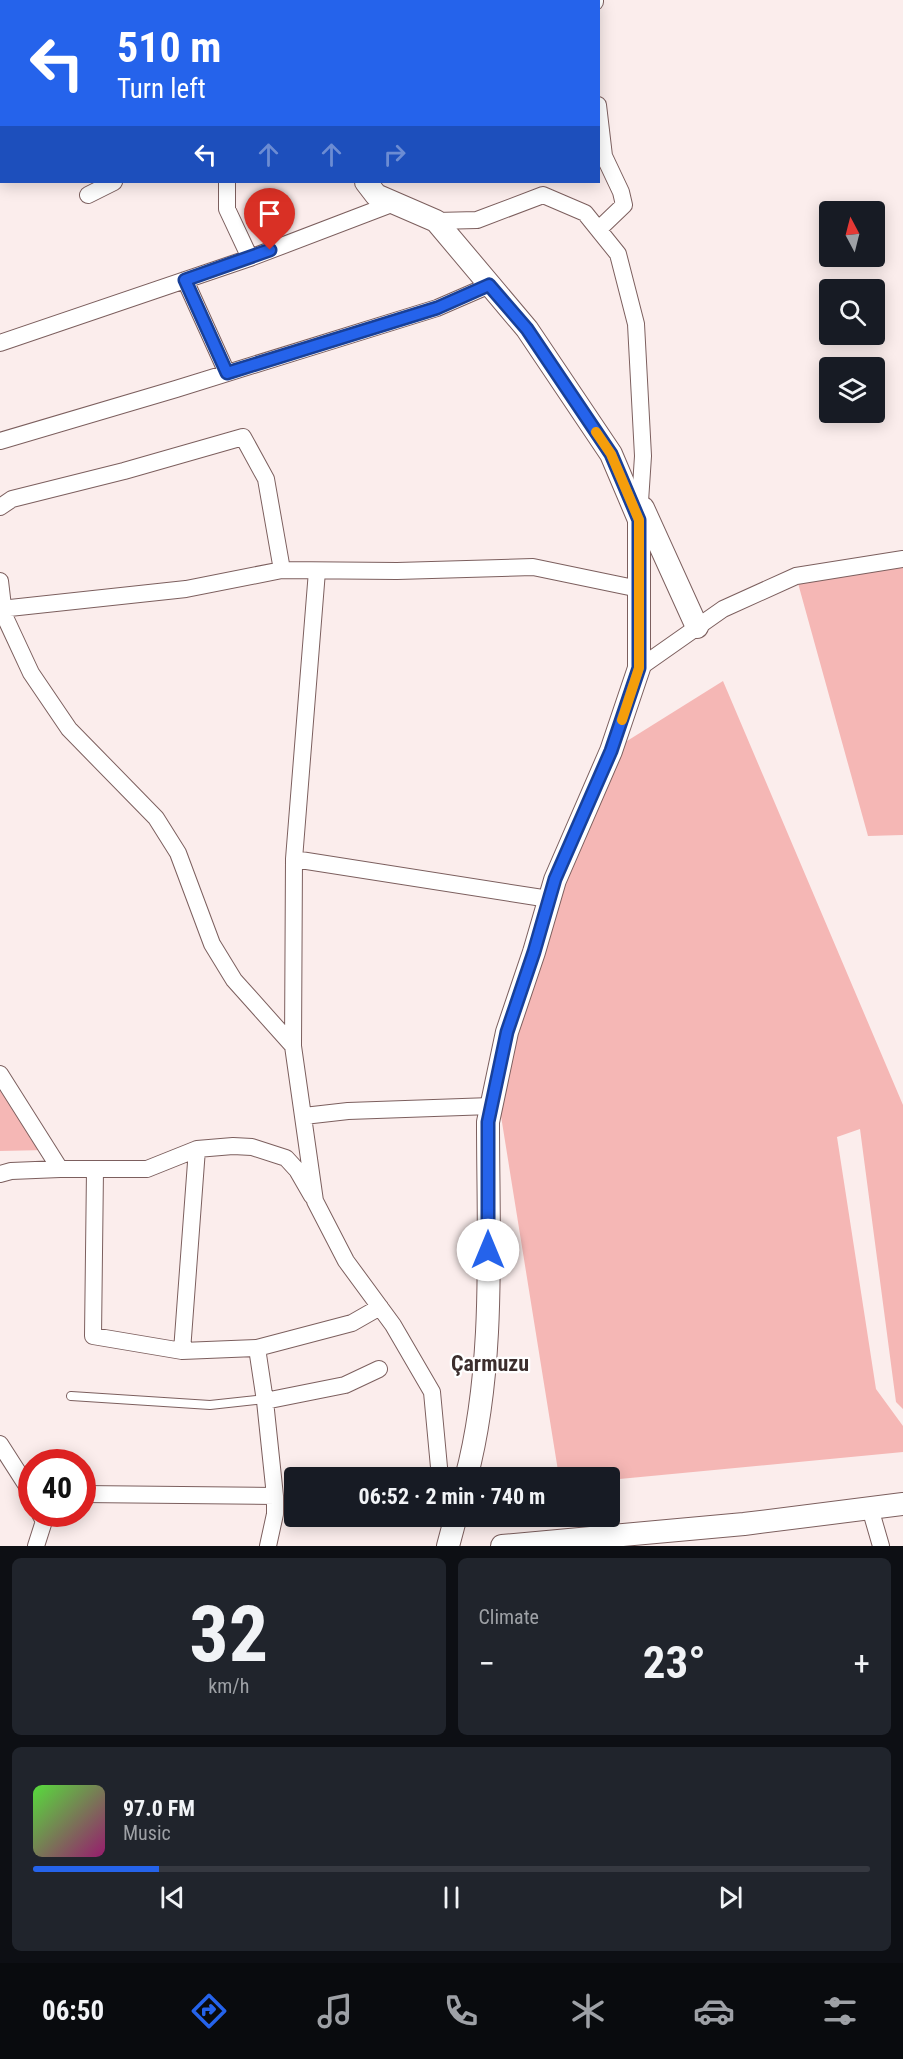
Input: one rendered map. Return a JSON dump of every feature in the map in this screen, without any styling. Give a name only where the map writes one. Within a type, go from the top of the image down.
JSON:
[{"type":"street","points":[[599,229],[624,205],[621,192],[604,156],[600,122]]},
{"type":"street","points":[[88,195],[112,183]]},
{"type":"street","points":[[226,183],[227,209],[250,258]]},
{"type":"street","points":[[367,183],[376,195],[436,221],[477,220],[543,195],[585,213],[618,254],[636,324],[643,456],[640,511],[639,668],[611,751],[555,879],[507,1032],[491,1106],[488,1122],[486,1342],[476,1440],[469,1467]]},
{"type":"street","points":[[0,343],[250,258],[394,203]]},
{"type":"street","points":[[436,221],[527,329],[611,454],[697,627]]},
{"type":"street","points":[[185,280],[227,373]]},
{"type":"street","points":[[0,441],[437,308],[489,285]]},
{"type":"street","points":[[0,507],[12,499],[124,471],[243,437],[266,479],[282,570]]},
{"type":"street","points":[[639,668],[723,609],[796,576],[903,559]]},
{"type":"street","points":[[2,609],[186,589],[282,570],[397,571],[533,567],[639,589]]},
{"type":"street","points":[[315,1201],[293,1046],[294,860],[317,571]]},
{"type":"street","points":[[0,581],[4,615],[31,673],[69,729],[156,818],[178,853],[212,944],[234,980],[293,1046]]},
{"type":"street","points":[[294,860],[549,899]]},
{"type":"street","points":[[0,1074],[60,1169]]},
{"type":"street","points":[[304,1116],[348,1111],[491,1106]]},
{"type":"street","points":[[0,1174],[11,1171],[60,1169],[147,1169],[197,1149],[233,1146],[252,1147],[286,1158],[297,1170],[346,1261],[393,1325],[432,1392],[439,1467]]},
{"type":"street","points":[[182,1351],[197,1149]]},
{"type":"street","points":[[95,1170],[93,1336],[182,1351],[257,1348],[352,1323],[380,1307]]},
{"type":"street","points":[[257,1348],[275,1496],[275,1514],[268,1546]]},
{"type":"street","points":[[265,1400],[345,1385],[379,1369]]},
{"type":"street","points":[[0,1444],[18,1472]]},
{"type":"street","points":[[96,1494],[275,1496]]},
{"type":"street","points":[[502,1546],[744,1524],[903,1504]]},
{"type":"street","points":[[870,1508],[881,1546]]},
{"type":"street","points":[[36,1546],[42,1527]]},
{"type":"street","points":[[445,1527],[447,1546]]},
{"type":"street","points":[[447,1546],[453,1527]]},
{"type":"lane","points":[[71,1396],[210,1405],[265,1400]]},
{"type":"shaded area","points":[[903,553],[903,835],[868,836],[796,576]]},
{"type":"shaded area","points":[[723,681],[903,1105],[903,1409],[896,1402],[860,1129],[837,1137],[876,1389],[903,1426],[903,1452],[620,1479],[620,1467],[557,1467],[496,1085],[611,751]]},
{"type":"shaded area","points":[[0,1076],[47,1150],[0,1151]]},
{"type":"slow traffic","points":[[596,432],[611,454],[639,520],[639,668],[622,720]]},
{"type":"district","name":"Çarmuzu","points":[[490,1363]]},
{"type":"route","points":[[270,250],[185,280],[227,373],[437,308],[489,285],[527,329],[611,454],[639,520],[639,668],[611,751],[555,879],[534,952],[507,1032],[488,1122],[488,1250]]}]
